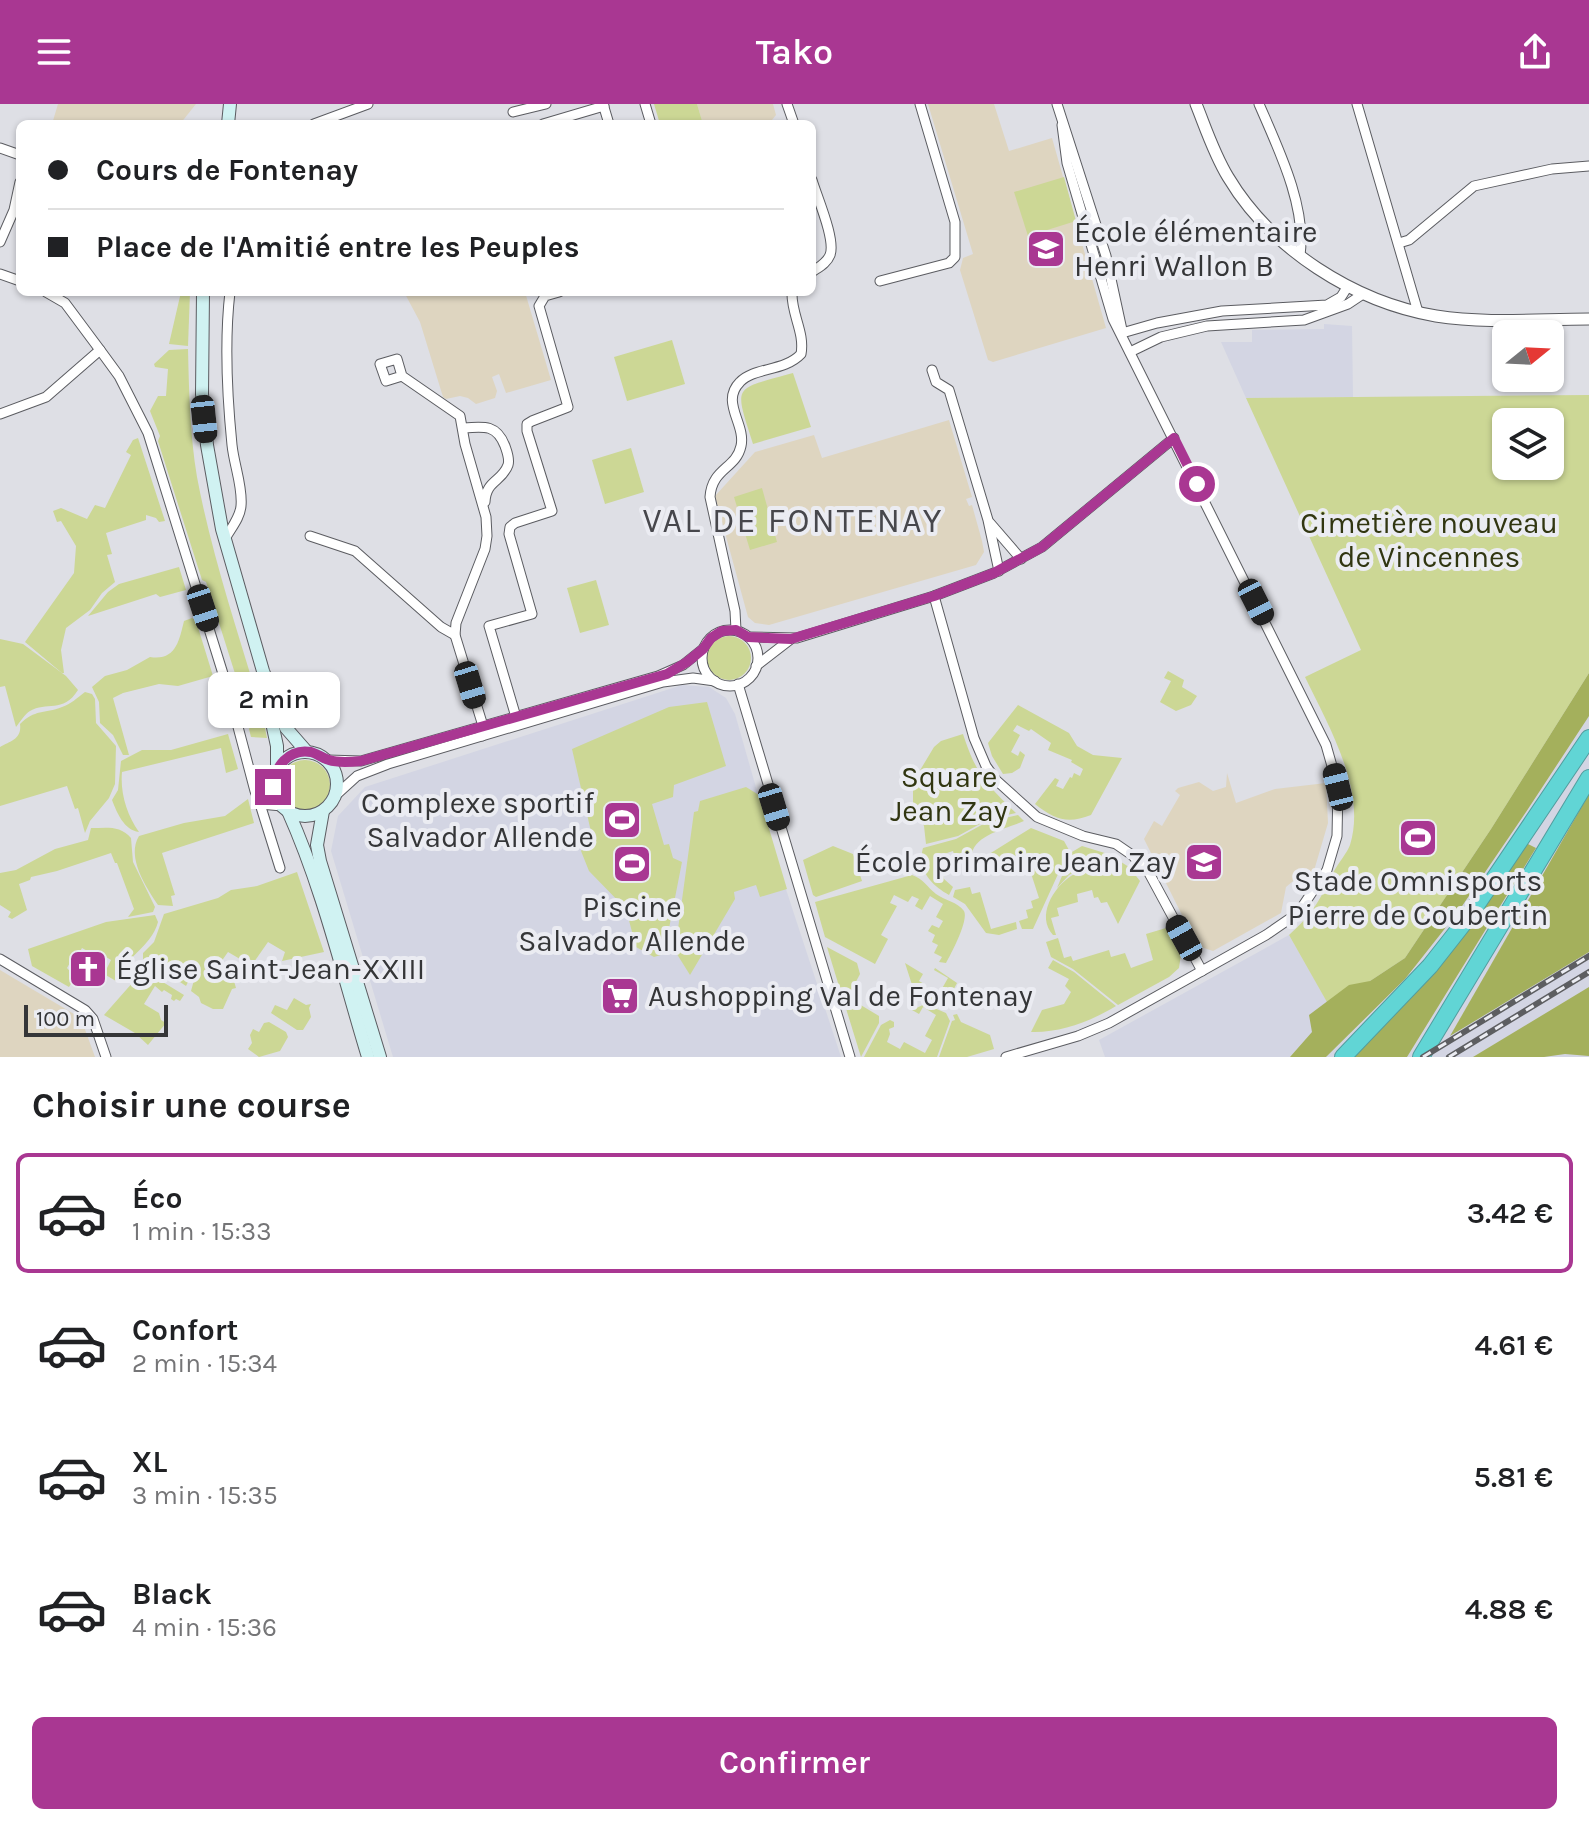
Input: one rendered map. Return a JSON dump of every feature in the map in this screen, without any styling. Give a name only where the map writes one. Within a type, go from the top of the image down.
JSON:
[{"type":"highway","points":[[1343,1057],[1430,966],[1467,919],[1589,738]]},
{"type":"highway","points":[[1421,1057],[1589,778]]},
{"type":"main road","points":[[203,296],[202,394],[207,445],[225,539],[263,671],[277,746],[273,787],[297,831],[368,1057]]},
{"type":"main road","points":[[263,671],[286,728],[307,752],[328,760],[336,776],[335,796],[323,811],[317,845],[380,1057]]},
{"type":"main road","points":[[277,770],[289,756],[307,752]]},
{"type":"main road","points":[[285,808],[303,816],[323,811]]},
{"type":"street","points":[[325,120],[368,104]]},
{"type":"street","points":[[513,112],[546,104]]},
{"type":"street","points":[[880,281],[949,263],[955,257],[955,222],[920,104]]},
{"type":"street","points":[[1006,1057],[1093,1030],[1266,935],[1298,913],[1327,870],[1337,836],[1338,787],[1326,745],[1113,319],[1067,163],[1057,104]]},
{"type":"street","points":[[1196,104],[1212,147],[1229,178],[1260,218],[1300,255],[1348,286],[1418,312],[1467,319],[1589,319]]},
{"type":"street","points":[[1259,104],[1285,166],[1303,232],[1300,255]]},
{"type":"street","points":[[1357,104],[1418,312]]},
{"type":"street","points":[[556,120],[604,105]]},
{"type":"street","points":[[1399,243],[1409,240],[1474,186],[1552,169],[1589,166]]},
{"type":"street","points":[[816,193],[832,252],[826,263],[816,269]]},
{"type":"street","points":[[0,242],[16,201]]},
{"type":"street","points":[[1122,333],[1222,311],[1327,305],[1341,297],[1348,286]]},
{"type":"street","points":[[1130,352],[1161,337],[1207,326],[1304,320],[1348,304],[1363,294]]},
{"type":"street","points":[[53,296],[65,303],[119,376],[148,433],[280,868]]},
{"type":"street","points":[[225,539],[242,502],[232,449],[228,383],[230,296]]},
{"type":"street","points":[[516,717],[489,626],[532,614],[509,534],[510,527],[552,511],[527,431],[527,424],[532,421],[568,407],[539,306],[545,296]]},
{"type":"street","points":[[736,630],[735,611],[710,497],[711,482],[737,456],[741,447],[742,438],[732,403],[733,390],[742,379],[787,365],[801,354],[803,341],[792,296]]},
{"type":"street","points":[[0,414],[46,397],[100,350]]},
{"type":"street","points":[[932,370],[936,382],[949,390],[988,520],[999,571]]},
{"type":"street","points":[[402,376],[460,416],[484,510],[487,529],[485,549],[456,623],[455,635],[482,731]]},
{"type":"street","points":[[464,428],[495,429],[500,432],[508,456],[508,466],[485,490],[484,510]]},
{"type":"street","points":[[328,760],[361,761],[482,731],[634,687],[672,671],[703,649],[716,634],[736,630],[748,637],[791,639],[934,596],[999,571],[1052,539],[1174,438]]},
{"type":"street","points":[[988,520],[1021,559]]},
{"type":"street","points":[[310,536],[355,551],[441,627],[455,635]]},
{"type":"street","points":[[934,596],[974,738],[986,766],[1037,817],[1083,836],[1116,844],[1132,855],[1149,873],[1202,971]]},
{"type":"street","points":[[748,637],[757,653],[756,666]]},
{"type":"street","points":[[335,796],[351,780],[369,770],[516,717],[674,679],[693,678],[730,686],[738,684],[750,677],[756,666],[791,639]]},
{"type":"street","points":[[703,649],[704,667],[715,681]]},
{"type":"street","points":[[738,684],[850,1057]]},
{"type":"street","points":[[253,781],[273,787]]},
{"type":"street","points":[[260,804],[285,808]]},
{"type":"street","points":[[0,959],[85,1010],[93,1019],[106,1057]]},
{"type":"shaded area","points":[[58,104],[196,104],[183,120],[53,120]]},
{"type":"shaded area","points":[[697,104],[773,104],[776,115],[772,120],[702,120]]},
{"type":"shaded area","points":[[928,104],[994,104],[1009,151],[1052,138],[1106,328],[993,362],[988,360],[960,270],[963,258],[973,254]]},
{"type":"shaded area","points":[[406,296],[526,296],[551,380],[506,393],[499,374],[492,377],[497,391],[495,398],[476,404],[460,396],[446,399],[420,322]]},
{"type":"shaded area","points":[[1324,324],[1352,326],[1353,397],[1246,398],[1221,342],[1252,342],[1252,330],[1324,329]]},
{"type":"shaded area","points":[[949,420],[972,497],[966,499],[969,506],[972,505],[982,541],[984,552],[976,565],[769,625],[755,623],[748,617],[715,496],[755,452],[814,435],[822,458]]},
{"type":"shaded area","points":[[682,685],[709,687],[726,698],[735,714],[779,868],[841,1057],[393,1057],[331,851],[338,816],[365,787]]},
{"type":"shaded area","points":[[1589,698],[1589,1057],[1105,1057],[1099,1040],[1289,935],[1343,1029]]},
{"type":"shaded area","name":"École primaire Jean Zay","points":[[1227,773],[1236,803],[1275,789],[1326,783],[1328,823],[1313,874],[1298,877],[1286,887],[1281,913],[1213,951],[1201,947],[1191,933],[1144,839],[1154,821],[1162,826],[1180,795],[1175,791],[1178,788],[1199,782],[1213,791],[1226,787]]},
{"type":"shaded area","points":[[0,970],[74,1014],[83,1024],[95,1057],[0,1057]]},
{"type":"green space","points":[[654,104],[697,104],[702,120],[659,120]]},
{"type":"green space","points":[[1064,177],[1076,221],[1028,236],[1014,192]]},
{"type":"green space","points":[[180,296],[190,296],[188,346],[169,344]]},
{"type":"green space","points":[[672,340],[685,384],[627,401],[614,357]]},
{"type":"green space","points":[[188,349],[191,429],[203,507],[267,738],[251,737],[251,724],[206,582],[202,580],[150,411],[158,396],[166,396],[168,369],[155,367],[154,364],[169,350]]},
{"type":"green space","points":[[793,373],[811,427],[753,444],[741,400],[743,392],[758,383]]},
{"type":"green space","name":"Cimetière nouveau de Vincennes","points":[[1589,395],[1589,673],[1405,958],[1370,981],[1336,1018],[1289,935],[1320,898],[1349,848],[1354,824],[1349,780],[1342,758],[1305,677],[1361,650],[1246,398]]},
{"type":"green space","points":[[138,438],[165,521],[159,522],[146,515],[146,520],[106,533],[112,554],[107,555],[115,582],[90,610],[66,628],[61,650],[62,673],[25,642],[74,573],[76,546],[61,521],[57,522],[53,511],[61,508],[87,519],[95,505],[105,508],[131,455],[126,452],[133,440]]},
{"type":"green space","points":[[631,448],[644,492],[605,504],[592,460]]},
{"type":"green space","points":[[762,488],[777,542],[750,550],[734,497]]},
{"type":"green space","points":[[179,567],[186,590],[160,597],[156,594],[88,616],[119,584]]},
{"type":"green space","points":[[596,580],[609,625],[580,633],[567,588]]},
{"type":"green space","points":[[192,618],[196,621],[213,676],[178,686],[159,684],[113,698],[129,755],[123,755],[113,735],[100,723],[99,702],[92,687],[105,676],[127,670],[150,657],[171,653],[184,621]]},
{"type":"green space","points":[[729,636],[745,642],[751,658],[745,674],[729,680],[713,674],[707,658],[713,642]]},
{"type":"green space","points":[[0,639],[23,644],[66,676],[78,690],[60,705],[30,711],[16,727],[5,686],[0,687]]},
{"type":"green space","points":[[1168,671],[1184,680],[1182,687],[1197,696],[1191,705],[1176,711],[1160,702],[1171,681],[1164,678]]},
{"type":"green space","points":[[1589,673],[1589,716],[1458,912],[1405,979],[1326,1057],[1290,1057],[1312,1032],[1309,1015],[1349,985],[1370,981],[1405,958]]},
{"type":"green space","points":[[85,692],[95,699],[96,723],[116,746],[115,784],[85,833],[78,808],[75,809],[67,786],[0,806],[0,747],[17,736],[20,724],[30,716],[65,706]]},
{"type":"green space","name":"Complexe sportif Salvador Allende","points":[[707,702],[726,766],[674,785],[673,797],[652,804],[664,845],[669,844],[673,858],[682,862],[664,954],[654,957],[636,947],[626,909],[589,871],[581,851],[592,836],[572,749],[669,707]]},
{"type":"green space","points":[[1018,705],[1069,733],[1077,746],[1093,755],[1122,758],[1091,815],[1062,819],[1035,804],[1055,778],[1059,780],[1056,786],[1063,789],[1074,773],[1080,776],[1083,769],[1072,760],[1048,750],[1051,743],[1031,729],[1029,731],[1017,725],[1013,731],[1020,735],[1011,752],[1018,756],[1020,751],[1025,755],[1020,768],[1003,774],[988,743]]},
{"type":"green space","points":[[228,734],[238,769],[226,773],[221,748],[122,772],[125,804],[139,832],[125,824],[112,800],[118,790],[121,761],[142,750],[171,750]]},
{"type":"green space","name":"Square Jean Zay","points":[[963,734],[983,778],[1016,813],[989,819],[958,836],[926,844],[924,826],[913,803],[913,789],[934,747],[941,741]]},
{"type":"green space","points":[[305,760],[323,767],[330,785],[323,803],[305,810],[287,803],[280,785],[287,767]]},
{"type":"green space","points":[[746,787],[759,795],[787,889],[760,897],[756,885],[734,892],[735,899],[690,975],[675,951],[694,812],[698,811],[700,801]]},
{"type":"green space","points":[[1589,794],[1589,952],[1450,1036]]},
{"type":"green space","points":[[248,799],[254,823],[162,853],[175,895],[171,896],[173,906],[158,905],[143,881],[136,862],[139,836],[184,823],[225,816]]},
{"type":"green space","points":[[1018,815],[1024,821],[989,835],[975,845],[972,861],[965,863],[962,856],[955,858],[953,851],[938,856],[944,879],[953,887],[949,895],[936,887],[927,876],[922,863],[923,848],[956,839],[987,822]]},
{"type":"green space","points":[[91,828],[118,829],[131,838],[133,862],[155,907],[153,912],[128,917],[134,909],[111,853],[31,877],[19,884],[27,910],[12,919],[8,917],[11,912],[0,905],[0,873],[16,870],[55,849],[88,840]]},
{"type":"green space","points":[[1031,828],[1064,841],[1069,850],[1033,929],[1022,929],[1019,921],[1028,918],[1026,910],[1033,908],[1031,901],[1039,898],[1027,861],[1020,863],[1018,856],[988,865],[986,856]]},
{"type":"green space","points":[[1526,843],[1536,848],[1407,1057],[1354,1057],[1422,985]]},
{"type":"green space","points":[[833,846],[853,854],[862,881],[816,897],[803,860]]},
{"type":"green space","points":[[1082,846],[1108,854],[1069,875],[1057,888],[1072,852]]},
{"type":"green space","points":[[1110,855],[1129,867],[1140,881],[1118,924],[1107,902],[1101,903],[1098,897],[1094,898],[1092,890],[1077,894],[1078,902],[1057,908],[1059,916],[1051,918],[1056,935],[1053,935],[1048,928],[1046,911],[1053,895],[1071,876]]},
{"type":"green space","points":[[297,872],[324,952],[282,961],[285,952],[268,942],[254,962],[243,955],[240,959],[228,952],[216,969],[221,972],[219,976],[234,981],[236,988],[232,989],[223,1009],[213,1009],[201,1003],[191,991],[194,980],[190,978],[186,986],[156,966],[143,966],[143,953],[154,942],[164,914],[218,898],[231,890],[257,886]]},
{"type":"green space","points":[[912,875],[964,911],[962,929],[946,963],[939,962],[942,957],[934,953],[938,945],[932,942],[935,935],[928,931],[932,925],[939,928],[943,921],[936,917],[943,904],[930,896],[922,910],[915,906],[919,899],[912,896],[908,902],[894,895],[890,903],[897,906],[881,935],[888,939],[875,964],[825,937],[815,902]]},
{"type":"green space","points":[[970,887],[972,894],[980,892],[991,929],[1016,922],[1017,929],[999,935],[986,933],[965,904],[953,897],[955,890]]},
{"type":"green space","points":[[155,915],[158,922],[155,931],[125,965],[116,981],[104,974],[111,960],[96,951],[93,954],[82,948],[67,968],[75,977],[69,987],[32,966],[28,949],[106,922]]},
{"type":"green space","points":[[1166,928],[1181,954],[1179,968],[1169,977],[1118,1005],[1073,969],[1051,957],[1046,942],[1058,938],[1064,958],[1071,956],[1073,961],[1109,950],[1111,957],[1125,953],[1131,968],[1153,960],[1146,934]]},
{"type":"green space","points":[[827,947],[857,963],[860,974],[849,995],[842,996]]},
{"type":"green space","points":[[1053,960],[1074,972],[1116,1006],[1075,1025],[1031,1032],[1042,1010],[1064,1004],[1071,992],[1065,986],[1069,979],[1048,968]]},
{"type":"green space","points":[[905,963],[923,974],[919,981],[926,985],[923,991],[930,995],[940,992],[948,978],[935,968],[957,983],[946,1004],[940,1006],[914,991]]},
{"type":"green space","points":[[153,976],[184,995],[180,1001],[174,1001],[172,995],[155,986],[144,1004],[159,1013],[166,1023],[148,1045],[135,1033],[104,1015],[134,981]]},
{"type":"green space","points":[[1589,987],[1589,1056],[1473,1057]]},
{"type":"green space","points":[[294,998],[306,1005],[311,1004],[311,1017],[303,1030],[297,1030],[271,1013],[275,1005],[287,1010]]},
{"type":"green space","points":[[849,998],[879,1016],[879,1023],[861,1057],[844,1002]]},
{"type":"green space","points":[[925,1004],[946,1013],[950,1021],[937,1057],[864,1057],[881,1025],[890,1020],[894,1022],[894,1027],[889,1029],[887,1042],[900,1049],[904,1042],[925,1053],[932,1040],[925,1036],[936,1015],[923,1007],[919,1014],[912,1010]]},
{"type":"green space","points":[[957,1014],[961,1022],[990,1035],[994,1049],[967,1057],[939,1057],[955,1020],[953,1015]]},
{"type":"green space","points":[[269,1022],[286,1032],[288,1037],[280,1051],[259,1057],[248,1049],[252,1043],[250,1035],[253,1029],[259,1032],[264,1023]]},
{"type":"railway","points":[[1423,1057],[1589,956]]},
{"type":"railway","points":[[1449,1057],[1589,972]]},
{"type":"place","name":"École élémentaire Henri Wallon B","points":[[1046,249]]},
{"type":"place","name":"Complexe sportif Salvador Allende","points":[[622,820]]},
{"type":"place","name":"Stade Omnisports Pierre de Coubertin","points":[[1418,838]]},
{"type":"place","name":"École primaire Jean Zay","points":[[1204,862]]},
{"type":"place","name":"Piscine Salvador Allende","points":[[632,864]]},
{"type":"place","name":"Église Saint-Jean-XXIII","points":[[88,969]]},
{"type":"place","name":"Aushopping Val de Fontenay","points":[[620,996]]},
{"type":"district","name":"VAL DE FONTENAY","points":[[793,520]]},
{"type":"route","points":[[273,787],[282,762],[296,753],[313,753],[328,760],[361,761],[667,674],[687,662],[722,631],[736,630],[748,637],[791,639],[984,578],[1042,547],[1174,438],[1197,484]]}]
